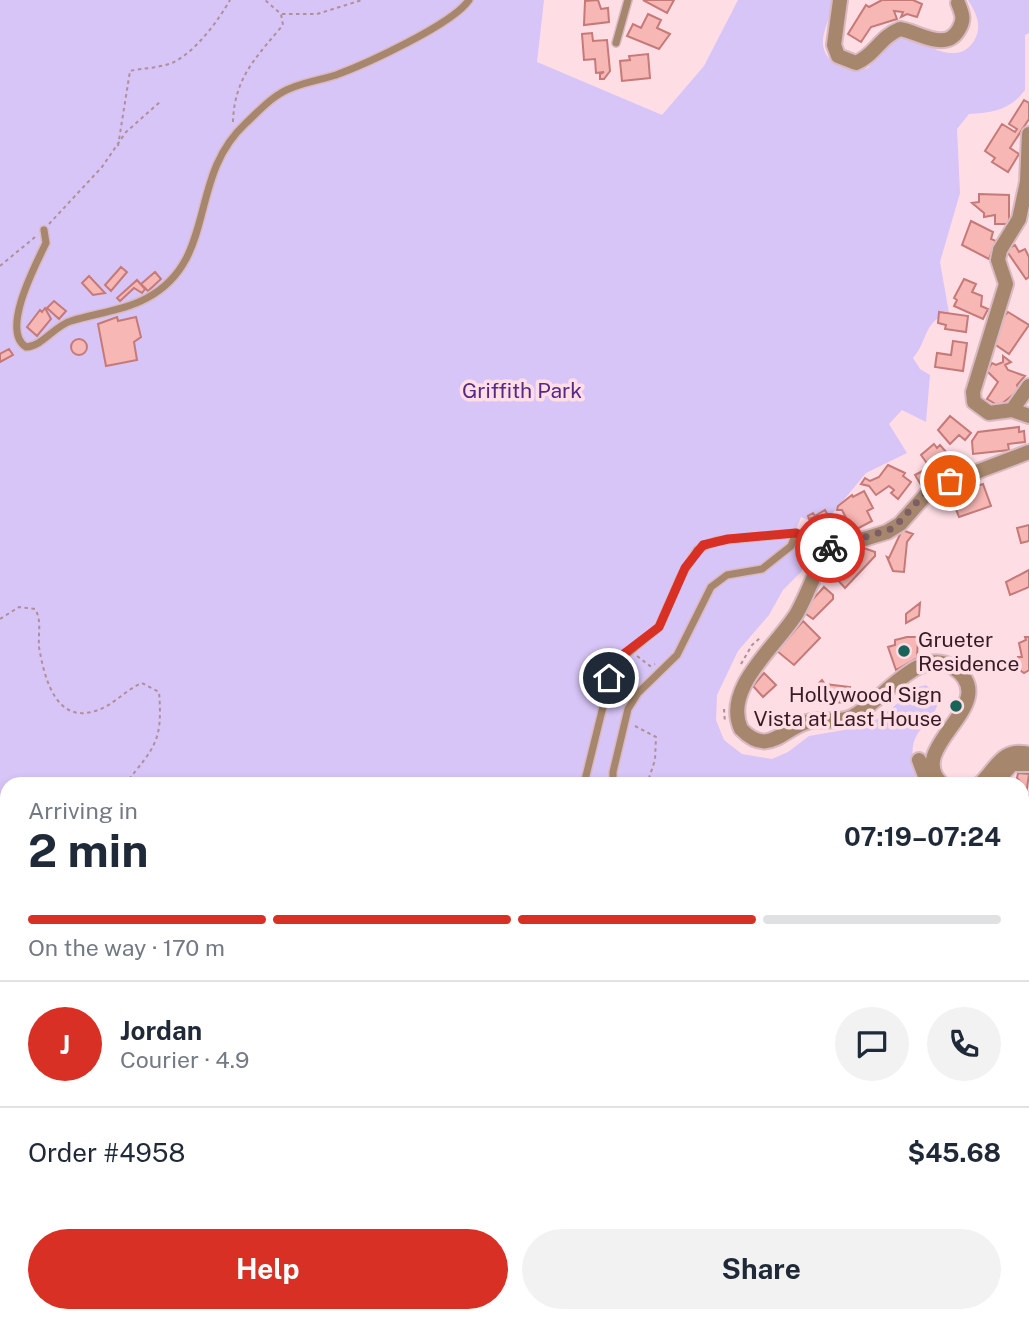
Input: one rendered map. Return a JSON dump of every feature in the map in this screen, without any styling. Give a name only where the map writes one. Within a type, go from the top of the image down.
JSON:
[{"type":"street","points":[[840,0],[834,45],[838,56],[856,63],[865,59],[880,39],[900,29],[940,41],[950,40],[961,26],[963,18],[958,3]]},
{"type":"street","points":[[1029,134],[1027,182],[1019,219],[1000,250],[998,260],[1006,284],[973,393],[975,402],[989,413],[1012,410],[1029,416]]},
{"type":"street","points":[[1012,410],[1029,386]]},
{"type":"street","points":[[936,777],[932,760],[939,742],[963,713],[967,695],[965,680],[954,668],[943,664],[920,666],[850,718],[807,723],[769,742],[754,739],[741,729],[737,706],[757,663],[796,614],[828,550],[887,532],[900,524],[930,489],[1029,452]]},
{"type":"street","points":[[986,777],[1002,757],[1011,752],[1029,754]]},
{"type":"street","points":[[919,760],[925,777]]},
{"type":"street","points":[[1000,777],[1012,764],[1029,764]]},
{"type":"lane","points":[[44,230],[46,243],[20,282],[12,309],[10,332],[14,340],[26,347],[38,343],[66,322],[147,298],[176,274],[194,245],[215,165],[235,133],[280,93],[340,73],[451,19],[468,0]]},
{"type":"lane","points":[[616,43],[628,0]]},
{"type":"lane","points":[[612,777],[630,706],[648,682],[677,655],[715,582],[727,575],[762,569],[787,550],[796,533]]},
{"type":"lane","points":[[586,777],[611,671],[628,652],[659,627],[685,568],[703,545],[728,539],[796,533],[828,550]]},
{"type":"path","points":[[118,147],[130,71],[174,62],[188,52],[221,16],[230,0]]},
{"type":"path","points":[[235,133],[233,113],[240,86],[251,61],[283,25],[281,14],[265,0]]},
{"type":"path","points":[[281,14],[317,14],[362,0]]},
{"type":"path","points":[[0,267],[44,230],[118,147],[126,132],[161,101]]},
{"type":"path","points":[[0,619],[19,607],[35,609],[38,615],[39,646],[51,693],[59,704],[72,712],[97,711],[142,683],[159,692],[159,737],[152,751],[131,777]]},
{"type":"path","points":[[738,670],[752,645],[766,634]]},
{"type":"path","points":[[628,652],[650,666],[654,663],[646,678],[648,682]]},
{"type":"path","points":[[726,703],[722,715],[726,724]]},
{"type":"path","points":[[630,706],[629,716],[634,725],[656,737],[655,760],[649,777]]},
{"type":"green space","name":"Griffith Park","points":[[0,0],[544,0],[537,62],[662,115],[704,66],[738,0],[831,0],[823,39],[826,55],[837,65],[860,70],[868,68],[885,46],[898,37],[948,53],[966,49],[974,41],[978,30],[976,15],[968,0],[1029,0],[1029,33],[1025,35],[1025,90],[1014,102],[1001,109],[969,114],[957,129],[960,193],[940,262],[949,313],[930,326],[913,358],[920,369],[930,375],[926,422],[902,410],[889,424],[907,453],[866,473],[822,526],[801,517],[789,548],[801,552],[804,559],[802,571],[783,590],[769,615],[738,651],[717,695],[716,720],[724,740],[742,754],[772,759],[788,752],[809,736],[861,727],[879,718],[918,687],[926,685],[938,694],[938,701],[934,713],[918,733],[913,745],[915,777],[0,777]]},
{"type":"building","points":[[598,0],[601,9],[608,8],[609,22],[584,25],[585,1]]},
{"type":"building","points":[[643,0],[674,0],[667,13]]},
{"type":"building","points":[[882,0],[913,0],[922,4],[917,17],[907,14],[901,17],[903,12],[894,11],[897,19],[871,27],[861,42],[848,34],[866,5],[869,7]]},
{"type":"building","points":[[648,14],[661,20],[657,28],[670,34],[659,49],[627,36],[633,24],[641,28]]},
{"type":"building","points":[[592,33],[593,41],[607,40],[610,71],[604,79],[600,79],[600,74],[604,72],[596,73],[595,59],[584,60],[582,34]]},
{"type":"building","points":[[648,54],[650,78],[622,81],[620,61],[630,60],[629,56]]},
{"type":"building","points":[[1024,100],[1029,103],[1029,119],[1010,148],[1019,154],[1008,172],[992,162],[995,158],[985,151],[1002,124],[1015,132],[1017,129],[1009,124]]},
{"type":"building","points":[[979,194],[1009,195],[1009,224],[995,224],[995,215],[984,217],[984,213],[972,203],[979,202]]},
{"type":"building","points":[[971,221],[993,232],[991,239],[996,241],[989,259],[962,245]]},
{"type":"building","points":[[1015,245],[1019,252],[1025,249],[1029,257],[1029,277],[1026,279],[1006,250]]},
{"type":"building","points":[[121,267],[127,272],[111,291],[105,285]]},
{"type":"building","points":[[155,272],[161,279],[148,291],[141,284]]},
{"type":"building","points":[[89,276],[105,293],[93,295],[82,283]]},
{"type":"building","points":[[964,279],[976,284],[972,292],[982,296],[981,306],[988,309],[983,319],[954,306],[957,300],[954,298]]},
{"type":"building","points":[[137,280],[145,289],[142,293],[134,288],[120,301],[117,298]]},
{"type":"building","points":[[54,301],[66,311],[59,319],[47,308]]},
{"type":"building","points":[[45,308],[51,319],[37,336],[27,327],[40,310],[42,312]]},
{"type":"building","points":[[939,312],[968,316],[966,332],[945,329],[946,325],[938,323]]},
{"type":"building","points":[[1008,312],[1029,325],[1009,354],[990,341],[1002,323],[999,321]]},
{"type":"building","points":[[117,317],[118,321],[136,317],[141,337],[134,342],[137,360],[106,366],[98,324]]},
{"type":"building","points":[[79,339],[85,341],[85,353],[79,355],[73,353],[71,347],[73,341]]},
{"type":"building","points":[[953,341],[967,343],[963,371],[935,367],[937,353],[951,355]]},
{"type":"building","points":[[9,349],[13,355],[0,362],[0,354]]},
{"type":"building","points":[[1003,356],[1011,362],[1005,365],[1008,370],[1025,376],[1017,385],[1019,390],[999,406],[987,399],[998,382],[987,371],[992,363],[996,365],[1003,362]]},
{"type":"building","points":[[950,416],[971,433],[965,440],[959,435],[950,444],[938,430]]},
{"type":"building","points":[[1019,427],[1019,432],[1024,431],[1025,442],[1008,444],[1009,450],[973,454],[972,441],[978,432]]},
{"type":"building","points":[[934,444],[937,448],[940,445],[953,460],[936,476],[921,455]]},
{"type":"building","points":[[888,465],[905,473],[903,476],[911,482],[898,499],[891,493],[894,490],[889,486],[876,495],[869,486],[861,484],[865,478],[870,481],[879,477]]},
{"type":"building","points":[[926,469],[932,479],[921,485],[915,475]]},
{"type":"building","points":[[970,483],[971,488],[983,484],[991,506],[959,517],[949,491]]},
{"type":"building","points":[[864,491],[873,508],[867,511],[872,521],[853,531],[842,510],[837,510],[838,506],[852,495],[853,497]]},
{"type":"building","points":[[825,510],[835,528],[845,522],[850,531],[839,538],[835,531],[830,534],[821,519],[809,519],[808,516],[813,513],[815,516]]},
{"type":"building","points":[[1029,525],[1029,541],[1021,543],[1017,528]]},
{"type":"building","points":[[902,530],[913,534],[907,542],[904,572],[893,571],[887,557],[889,558]]},
{"type":"building","points":[[861,547],[875,552],[875,556],[845,588],[835,577],[837,569]]},
{"type":"building","points":[[1029,570],[1029,587],[1010,595],[1006,582]]},
{"type":"building","points":[[824,587],[833,595],[833,599],[813,619],[802,611]]},
{"type":"building","name":"Grueter Residence","points":[[920,603],[919,616],[906,623],[906,614]]},
{"type":"building","points":[[803,621],[820,638],[794,665],[777,651]]},
{"type":"building","name":"Grueter Residence","points":[[918,637],[917,658],[896,670],[888,647],[895,645],[895,640]]},
{"type":"building","points":[[1025,637],[1029,637],[1029,670],[1024,673],[1021,671],[1018,657],[1022,657],[1019,643],[1026,640]]},
{"type":"building","points":[[764,673],[776,685],[763,697],[753,686]]},
{"type":"building","points":[[822,680],[825,684],[850,687],[844,703],[816,700],[818,684]]},
{"type":"building","points":[[1018,773],[1029,774],[1029,777],[1017,777]]},
{"type":"way so far","points":[[830,548],[887,532],[900,524],[917,500],[930,489],[950,481]]},
{"type":"place","name":"Grueter Residence","points":[[904,651]]},
{"type":"place","name":"Hollywood Sign Vista at Last House","points":[[956,706]]},
{"type":"route","points":[[609,678],[613,666],[621,656],[659,627],[685,568],[703,545],[728,539],[796,533],[828,550],[830,548]]}]
